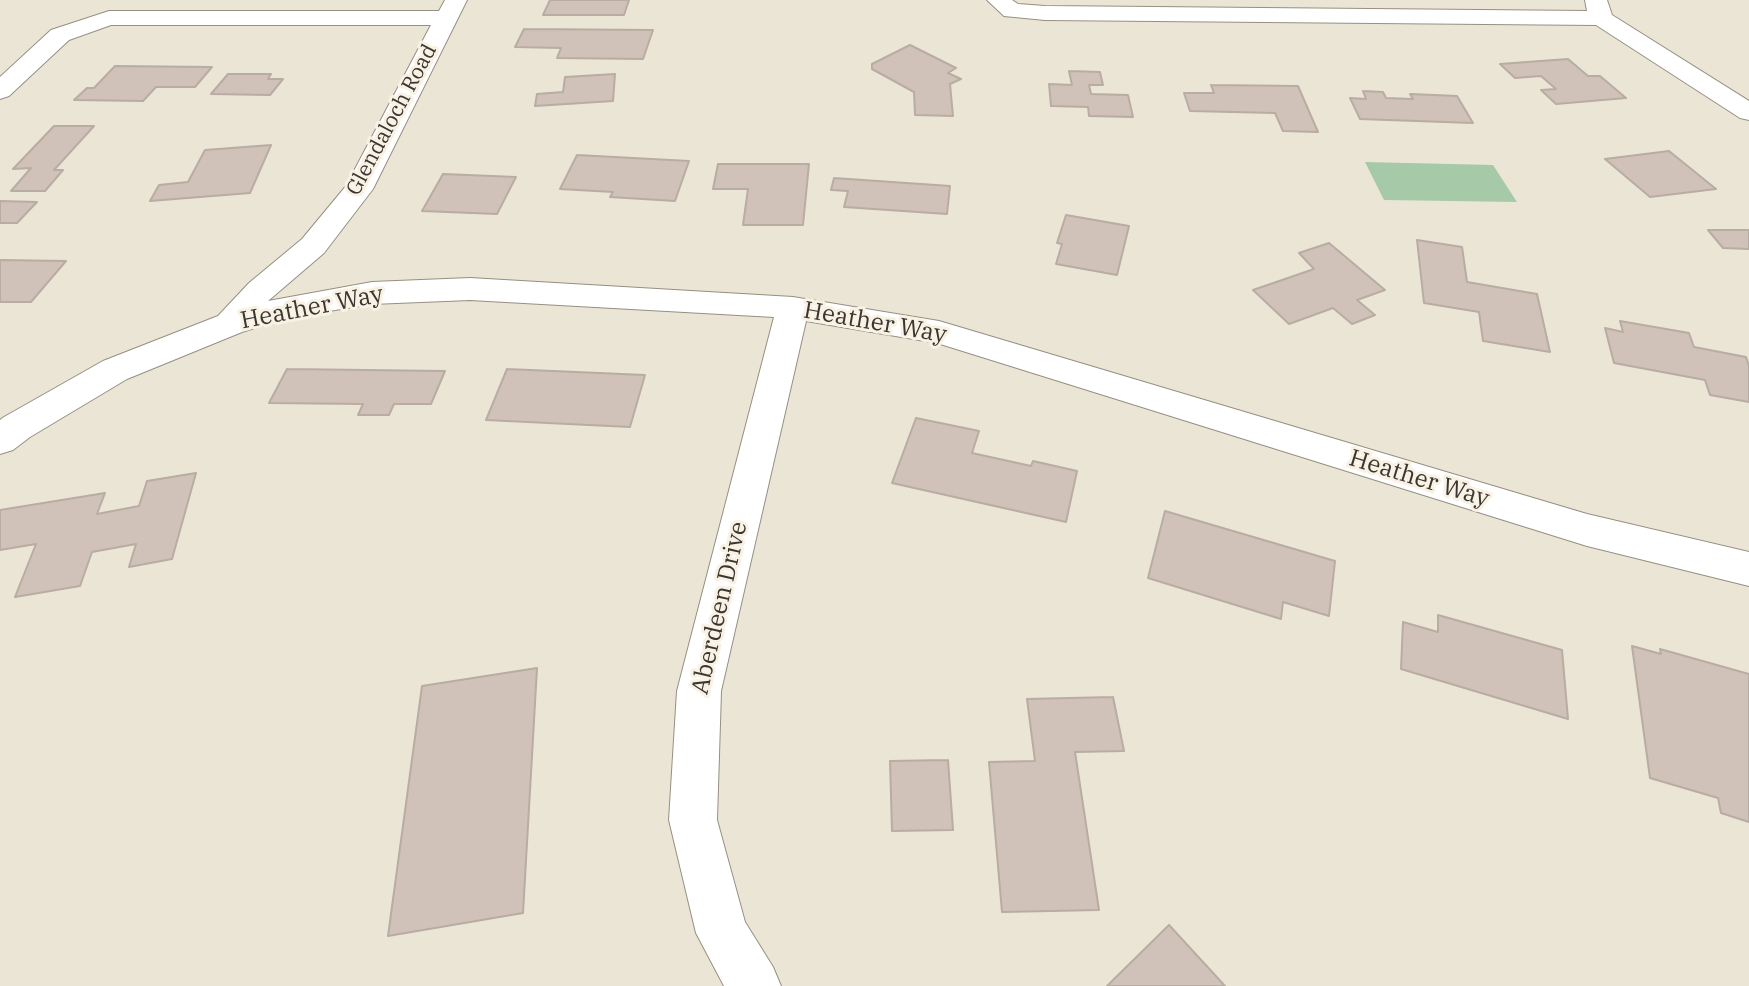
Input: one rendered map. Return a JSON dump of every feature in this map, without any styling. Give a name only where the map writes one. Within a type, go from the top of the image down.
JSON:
[{"type":"street","points":[[998,0],[1012,11],[1045,13],[1599,9],[1749,112]]},
{"type":"street","points":[[0,91],[60,35],[109,18],[452,9]]},
{"type":"street","name":"Glendaloch Road","points":[[230,324],[260,290],[313,246],[359,189],[452,9]]},
{"type":"street","name":"Heather Way","points":[[0,440],[17,427],[116,370],[230,324],[283,309],[372,293],[470,289],[793,308],[939,332],[1587,530],[1749,569]]},
{"type":"street","name":"Aberdeen Drive","points":[[754,986],[722,933],[693,821],[699,691],[793,308]]},
{"type":"green space","points":[[1365,162],[1493,165],[1517,202],[1384,200]]},
{"type":"building","points":[[550,0],[629,0],[624,15],[543,15]]},
{"type":"building","points":[[524,29],[653,30],[643,59],[557,58],[561,48],[515,47]]},
{"type":"building","points":[[910,45],[956,68],[948,73],[961,79],[950,84],[953,116],[915,115],[914,92],[872,69],[872,64]]},
{"type":"building","points":[[1568,59],[1588,76],[1600,76],[1626,98],[1556,104],[1541,90],[1556,89],[1541,76],[1515,78],[1500,64]]},
{"type":"building","points":[[115,66],[212,67],[195,87],[156,87],[143,101],[74,100],[87,88],[94,88]]},
{"type":"building","points":[[1069,71],[1100,72],[1103,85],[1089,85],[1091,94],[1128,95],[1133,117],[1089,116],[1088,107],[1051,106],[1049,84],[1072,85]]},
{"type":"building","points":[[228,74],[271,74],[268,79],[283,79],[270,95],[211,94]]},
{"type":"building","points":[[615,74],[613,101],[535,106],[537,94],[563,92],[565,77]]},
{"type":"building","points":[[1211,85],[1298,86],[1318,132],[1283,131],[1275,113],[1190,111],[1184,93],[1214,93]]},
{"type":"building","points":[[1363,91],[1383,92],[1386,98],[1413,99],[1410,94],[1457,96],[1473,123],[1360,119],[1350,98],[1366,99]]},
{"type":"building","points":[[54,126],[94,126],[54,170],[63,170],[45,191],[11,191],[31,168],[13,169]]},
{"type":"building","points":[[271,145],[250,193],[150,201],[159,185],[188,182],[205,150]]},
{"type":"building","points":[[1669,151],[1716,189],[1650,197],[1605,159]]},
{"type":"building","points":[[577,155],[689,161],[675,201],[610,197],[613,192],[560,189]]},
{"type":"building","points":[[718,164],[809,164],[803,225],[743,225],[748,189],[713,189]]},
{"type":"building","points":[[443,174],[516,177],[497,214],[422,211]]},
{"type":"building","points":[[834,178],[950,186],[947,214],[844,207],[848,191],[831,190]]},
{"type":"building","points":[[0,201],[37,202],[17,223],[0,223]]},
{"type":"building","points":[[1066,215],[1129,226],[1117,275],[1056,264],[1062,244],[1057,243]]},
{"type":"building","points":[[1708,230],[1749,230],[1749,249],[1723,248]]},
{"type":"building","points":[[1417,240],[1462,247],[1467,282],[1537,294],[1550,352],[1483,341],[1479,312],[1424,303]]},
{"type":"building","points":[[1329,243],[1385,290],[1357,300],[1375,315],[1352,324],[1333,308],[1289,324],[1253,290],[1314,269],[1299,253]]},
{"type":"building","points":[[0,260],[66,261],[31,302],[0,302]]},
{"type":"building","points":[[1620,321],[1689,333],[1694,347],[1746,357],[1749,366],[1749,402],[1710,395],[1705,380],[1614,363],[1605,328],[1623,332]]},
{"type":"building","points":[[287,369],[445,371],[431,404],[394,404],[389,415],[358,415],[363,404],[269,403]]},
{"type":"building","points":[[507,369],[645,375],[630,427],[486,420]]},
{"type":"building","points":[[916,418],[979,431],[972,453],[1031,466],[1033,461],[1077,471],[1066,522],[892,483]]},
{"type":"building","points":[[196,473],[172,559],[129,567],[136,544],[92,552],[80,586],[15,597],[36,544],[0,550],[0,510],[105,493],[97,514],[139,506],[147,481]]},
{"type":"building","points":[[1165,511],[1335,561],[1329,616],[1283,602],[1281,619],[1148,578]]},
{"type":"building","points":[[1438,615],[1562,650],[1568,719],[1401,669],[1403,622],[1438,632]]},
{"type":"building","points":[[1632,646],[1661,654],[1660,649],[1749,674],[1749,822],[1721,813],[1718,798],[1650,778]]},
{"type":"building","points":[[537,668],[523,913],[388,936],[422,686]]},
{"type":"building","points":[[1113,697],[1124,751],[1075,752],[1099,910],[1002,912],[989,762],[1035,761],[1027,699]]},
{"type":"building","points":[[948,760],[953,830],[892,831],[890,761]]},
{"type":"building","points":[[1169,925],[1225,986],[1107,986]]}]
